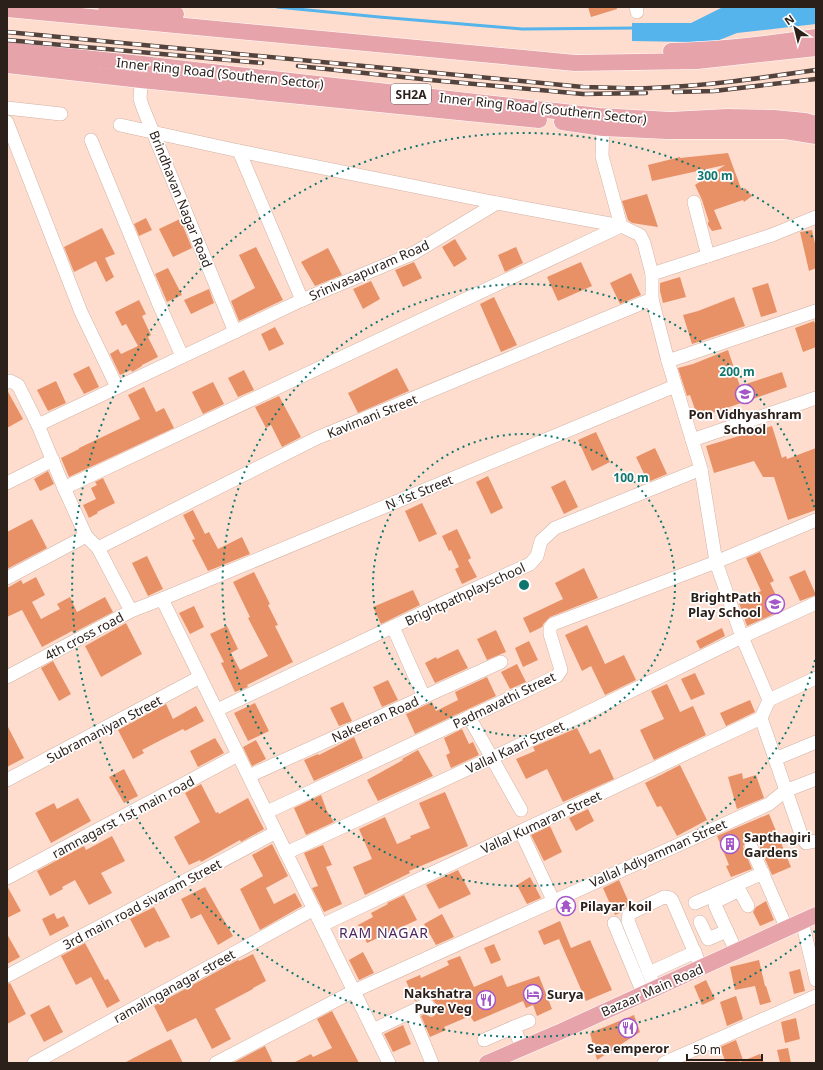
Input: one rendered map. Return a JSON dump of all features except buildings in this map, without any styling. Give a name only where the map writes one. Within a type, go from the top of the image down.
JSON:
[{"type":"main road","points":[[106,7],[577,53],[690,51],[709,55],[816,48]]},
{"type":"main road","points":[[7,9],[575,63],[697,62],[709,55],[816,37]]},
{"type":"main road","name":"Inner Ring Road (Southern Sector)","points":[[8,64],[142,64],[603,128],[670,120],[727,118],[774,118],[805,121],[816,124]]},
{"type":"main road","name":"Inner Ring Road (Southern Sector)","points":[[8,64],[141,85],[566,123],[603,128],[666,131],[785,131],[816,136]]},
{"type":"main road","name":"Bazaar Main Road","points":[[487,1063],[650,991],[809,918]]},
{"type":"street","name":"Brindhavan Nagar Road","points":[[142,64],[140,99],[143,108],[235,332]]},
{"type":"street","points":[[7,108],[61,114]]},
{"type":"street","points":[[7,122],[81,312],[117,387]]},
{"type":"street","points":[[120,125],[239,151],[497,203],[621,226],[640,234],[644,242],[652,274],[652,299],[668,361],[701,469],[716,562],[742,637],[769,700]]},
{"type":"street","points":[[603,128],[602,156],[621,226]]},
{"type":"street","points":[[91,140],[182,356]]},
{"type":"street","points":[[239,151],[302,300]]},
{"type":"street","points":[[694,202],[708,256]]},
{"type":"street","name":"Srinivasapuram Road","points":[[38,425],[302,300],[414,253],[497,203]]},
{"type":"street","points":[[652,274],[772,235],[816,217]]},
{"type":"street","points":[[64,488],[621,226]]},
{"type":"street","name":"Kavimani Street","points":[[98,548],[317,438],[652,299]]},
{"type":"street","points":[[668,361],[816,311]]},
{"type":"street","points":[[7,382],[10,381],[18,385],[38,425],[86,536],[98,548],[131,611]]},
{"type":"street","name":"N 1st Street","points":[[162,599],[675,386]]},
{"type":"street","points":[[692,440],[816,398]]},
{"type":"street","points":[[7,483],[53,460]]},
{"type":"street","name":"Brightpathplayschool","points":[[216,710],[530,564],[537,556],[541,541],[555,528],[701,469]]},
{"type":"street","points":[[716,562],[816,520]]},
{"type":"street","points":[[7,578],[86,536]]},
{"type":"street","name":"Padmavathi Street","points":[[266,812],[557,676],[560,674],[561,670],[550,634],[550,628],[553,624],[716,562]]},
{"type":"street","points":[[162,599],[389,1063]]},
{"type":"street","name":"4th cross road","points":[[7,677],[131,611],[162,599]]},
{"type":"street","name":"Vallal Kaari Street","points":[[286,853],[492,758],[742,637],[816,603]]},
{"type":"street","points":[[393,627],[424,697]]},
{"type":"street","name":"Nakeeran Road","points":[[249,776],[501,662]]},
{"type":"street","name":"Subramaniyan Street","points":[[7,780],[200,677]]},
{"type":"street","points":[[816,678],[769,700],[761,718],[785,791],[802,836],[806,843],[816,841]]},
{"type":"street","points":[[469,717],[521,810]]},
{"type":"street","name":"Vallal Kumaran Street","points":[[322,925],[761,718]]},
{"type":"street","points":[[774,759],[816,742]]},
{"type":"street","name":"ramnagarst 1st main road","points":[[7,878],[238,755]]},
{"type":"street","name":"Vallal Adiyamman Street","points":[[216,1063],[354,991],[553,900],[769,804],[785,791],[816,779]]},
{"type":"street","name":"3rd main road sivaram Street","points":[[7,976],[276,832]]},
{"type":"street","points":[[521,832],[553,900]]},
{"type":"street","points":[[751,847],[787,929]]},
{"type":"street","points":[[695,903],[763,874]]},
{"type":"street","points":[[736,952],[715,902],[738,891],[741,893],[748,906]]},
{"type":"street","points":[[650,991],[649,973],[628,921],[628,917],[629,914],[664,897],[672,900],[701,967]]},
{"type":"street","name":"ramalinganagar street","points":[[34,1063],[314,909]]},
{"type":"street","points":[[809,918],[816,980]]},
{"type":"street","points":[[700,922],[708,939],[727,931]]},
{"type":"street","points":[[618,923],[650,991]]},
{"type":"street","points":[[649,973],[695,952]]},
{"type":"street","points":[[664,1063],[816,996]]},
{"type":"street","points":[[373,1030],[425,1005],[427,1005],[430,1009]]},
{"type":"street","points":[[411,1012],[432,1063]]},
{"type":"street","points":[[484,1040],[529,1021]]},
{"type":"street","points":[[514,1027],[522,1048]]},
{"type":"water","points":[[723,7],[816,7],[816,24],[737,33],[717,41],[632,41],[632,23],[691,23]]},
{"type":"waterway","points":[[277,7],[522,29],[636,28]]},
{"type":"railway","points":[[7,32],[583,87],[672,87],[713,84],[816,70]]},
{"type":"railway","points":[[7,40],[262,63]]},
{"type":"railway","points":[[298,66],[583,94],[646,93]]},
{"type":"railway","points":[[674,92],[714,91],[816,79]]},
{"type":"place","name":"Pon Vidhyashram School","points":[[745,394]]},
{"type":"place","name":"BrightPath Play School","points":[[775,604]]},
{"type":"place","name":"Sapthagiri Gardens","points":[[730,844]]},
{"type":"place","name":"Pilayar koil","points":[[566,906]]},
{"type":"place","name":"Surya","points":[[533,994]]},
{"type":"place","name":"Nakshatra Pure Veg","points":[[486,1000]]},
{"type":"place","name":"Sea emperor","points":[[628,1028]]},
{"type":"district","name":"RAM NAGAR","points":[[384,932]]}]
